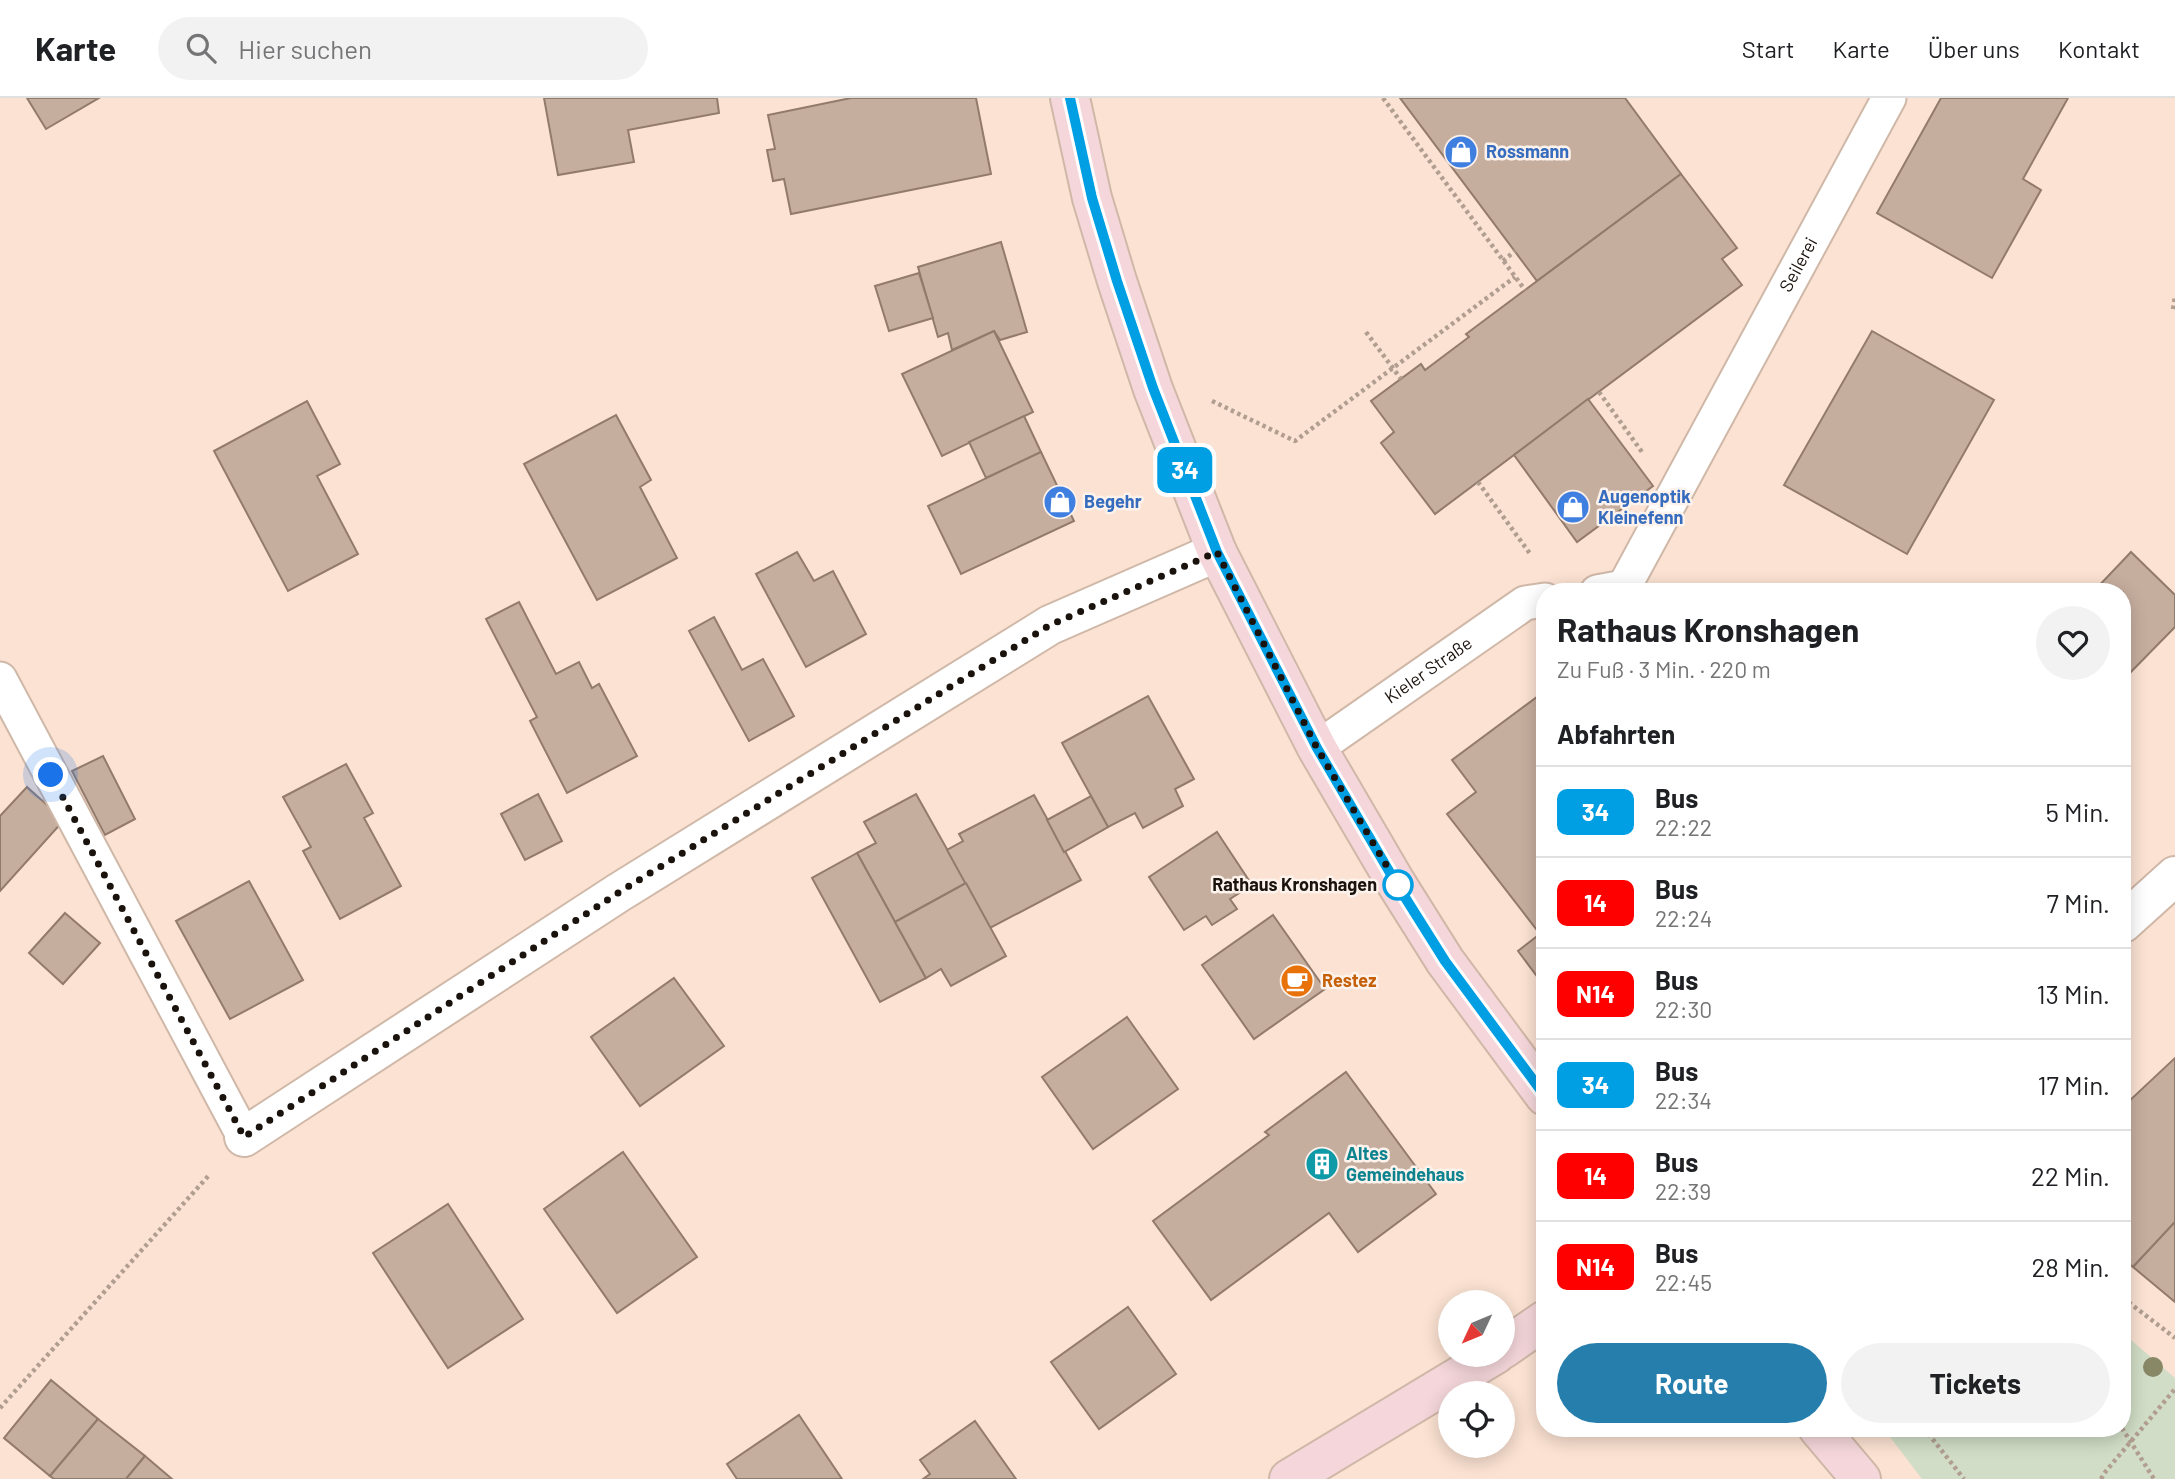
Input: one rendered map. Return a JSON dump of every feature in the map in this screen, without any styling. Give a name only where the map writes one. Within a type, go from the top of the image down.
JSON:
[{"type":"main road","points":[[1070,98],[1092,198],[1106,246],[1153,388],[1217,552],[1317,748],[1445,961],[1536,1084]]},
{"type":"main road","points":[[1516,1340],[1536,1326]]},
{"type":"main road","points":[[1289,1479],[1474,1367]]},
{"type":"main road","points":[[1826,1437],[1861,1479]]},
{"type":"street","points":[[244,1137],[618,893],[1050,625],[1217,552]]},
{"type":"street","points":[[2131,916],[2175,876]]},
{"type":"lane","name":"Seilerei","points":[[1626,583],[1889,98]]},
{"type":"lane","name":"Kieler Straße","points":[[1317,748],[1525,603],[1536,601]]},
{"type":"lane","points":[[0,679],[244,1137]]},
{"type":"path","points":[[1383,98],[1525,290]]},
{"type":"path","points":[[1503,261],[1515,251]]},
{"type":"path","points":[[1166,420],[1210,400],[1296,441],[1516,277]]},
{"type":"path","points":[[2173,309],[2175,296]]},
{"type":"path","points":[[1366,332],[1401,379]]},
{"type":"path","points":[[1599,392],[1645,455]]},
{"type":"path","points":[[1478,482],[1534,559]]},
{"type":"path","points":[[0,1408],[244,1137]]},
{"type":"path","points":[[2131,1304],[2175,1338]]},
{"type":"path","points":[[2101,1479],[2175,1389]]},
{"type":"path","points":[[1931,1437],[1964,1479]]},
{"type":"path","points":[[2128,1437],[2154,1479]]},
{"type":"green space","points":[[2131,1340],[2175,1378],[2175,1479],[1922,1479],[1890,1437],[2131,1437]]},
{"type":"building","points":[[27,98],[99,98],[46,129]]},
{"type":"building","points":[[544,98],[717,98],[719,113],[628,130],[634,162],[558,175]]},
{"type":"building","points":[[851,98],[976,98],[991,174],[791,214],[784,179],[773,181],[767,150],[775,149],[768,115]]},
{"type":"building","points":[[1400,98],[1625,98],[1681,174],[1537,281]]},
{"type":"building","points":[[1941,98],[2068,98],[2023,179],[2041,190],[1992,278],[1877,213]]},
{"type":"building","points":[[1681,174],[1737,248],[1722,259],[1742,285],[1435,514],[1381,443],[1394,432],[1371,401],[1421,364],[1425,370],[1469,337],[1466,334]]},
{"type":"building","points":[[1001,242],[1027,332],[1000,340],[994,331],[952,350],[948,333],[938,337],[918,267]]},
{"type":"building","points":[[919,273],[933,318],[889,331],[875,286]]},
{"type":"building","points":[[994,331],[1033,412],[942,456],[902,374]]},
{"type":"building","points":[[1872,331],[1994,400],[1907,554],[1784,485]]},
{"type":"building","points":[[1588,399],[1653,486],[1577,542],[1514,455]]},
{"type":"building","points":[[307,401],[340,464],[317,476],[358,554],[288,591],[214,451]]},
{"type":"building","points":[[616,415],[651,480],[640,487],[677,558],[597,600],[524,464]]},
{"type":"building","points":[[1024,416],[1041,452],[986,478],[969,442]]},
{"type":"building","points":[[1041,452],[1074,521],[961,574],[928,506]]},
{"type":"building","points":[[797,552],[814,581],[833,571],[866,634],[806,667],[756,574]]},
{"type":"building","points":[[2131,552],[2175,595],[2175,627],[2131,672],[2131,583],[2102,583]]},
{"type":"building","points":[[519,602],[556,674],[579,662],[592,688],[599,684],[637,756],[567,793],[530,721],[537,717],[486,619]]},
{"type":"building","points":[[714,617],[742,670],[763,659],[794,716],[749,741],[689,631]]},
{"type":"building","points":[[1148,696],[1194,779],[1175,789],[1183,806],[1143,828],[1135,813],[1108,827],[1062,743]]},
{"type":"building","points":[[1536,698],[1536,929],[1447,814],[1476,792],[1452,760]]},
{"type":"building","points":[[103,756],[135,819],[105,835],[72,771]]},
{"type":"building","points":[[346,764],[373,813],[364,818],[401,886],[340,919],[303,851],[311,847],[283,797]]},
{"type":"building","points":[[27,787],[64,820],[0,891],[0,816]]},
{"type":"building","points":[[538,794],[562,841],[525,860],[501,814]]},
{"type":"building","points":[[916,794],[966,883],[895,922],[857,853],[876,843],[864,822]]},
{"type":"building","points":[[1034,795],[1081,880],[990,928],[947,850],[963,841],[959,834]]},
{"type":"building","points":[[1091,796],[1108,827],[1064,852],[1047,820]]},
{"type":"building","points":[[1217,832],[1252,885],[1230,899],[1237,909],[1212,925],[1206,916],[1184,930],[1149,877]]},
{"type":"building","points":[[857,853],[926,978],[880,1002],[812,878]]},
{"type":"building","points":[[249,881],[303,980],[230,1019],[176,921]]},
{"type":"building","points":[[966,883],[1006,956],[951,986],[941,969],[926,978],[895,922]]},
{"type":"building","points":[[65,913],[100,943],[63,984],[29,953]]},
{"type":"building","points":[[1273,915],[1325,989],[1254,1039],[1202,965]]},
{"type":"building","points":[[1536,937],[1536,975],[1518,951]]},
{"type":"building","points":[[674,978],[724,1046],[640,1106],[591,1037]]},
{"type":"building","points":[[1127,1017],[1178,1089],[1093,1149],[1042,1077]]},
{"type":"building","points":[[2175,1058],[2175,1222],[2133,1267],[2131,1265],[2131,1099]]},
{"type":"building","name":"Altes Gemeindehaus","points":[[1346,1072],[1436,1194],[1358,1252],[1329,1213],[1211,1300],[1153,1221],[1269,1135],[1265,1132]]},
{"type":"building","points":[[623,1152],[697,1257],[617,1313],[544,1209]]},
{"type":"building","points":[[448,1204],[523,1319],[448,1368],[373,1253]]},
{"type":"building","points":[[2175,1222],[2175,1302],[2133,1267]]},
{"type":"building","points":[[1128,1307],[1176,1374],[1099,1429],[1051,1362]]},
{"type":"building","points":[[51,1380],[98,1419],[50,1476],[4,1438]]},
{"type":"building","points":[[799,1415],[842,1479],[737,1479],[727,1464]]},
{"type":"building","points":[[98,1419],[145,1456],[126,1479],[54,1479],[50,1476]]},
{"type":"building","points":[[975,1421],[1016,1479],[923,1479],[930,1474],[920,1460]]},
{"type":"building","points":[[145,1456],[172,1479],[126,1479]]},
{"type":"bus line","name":"34","points":[[1070,98],[1092,198],[1117,281],[1153,388],[1217,552],[1317,748],[1396,883],[1445,961],[1536,1084]]},
{"type":"place","name":"Rossmann","points":[[1461,152]]},
{"type":"place","name":"Begehr","points":[[1060,502]]},
{"type":"place","name":"Augenoptik Kleinefenn","points":[[1573,507]]},
{"type":"place","name":"Rathaus Kronshagen","points":[[1398,885]]},
{"type":"place","name":"Restez","points":[[1297,981]]},
{"type":"place","name":"Altes Gemeindehaus","points":[[1322,1164]]},
{"type":"route","points":[[51,775],[244,1137],[618,893],[1050,625],[1217,552],[1317,748],[1398,885]]}]
